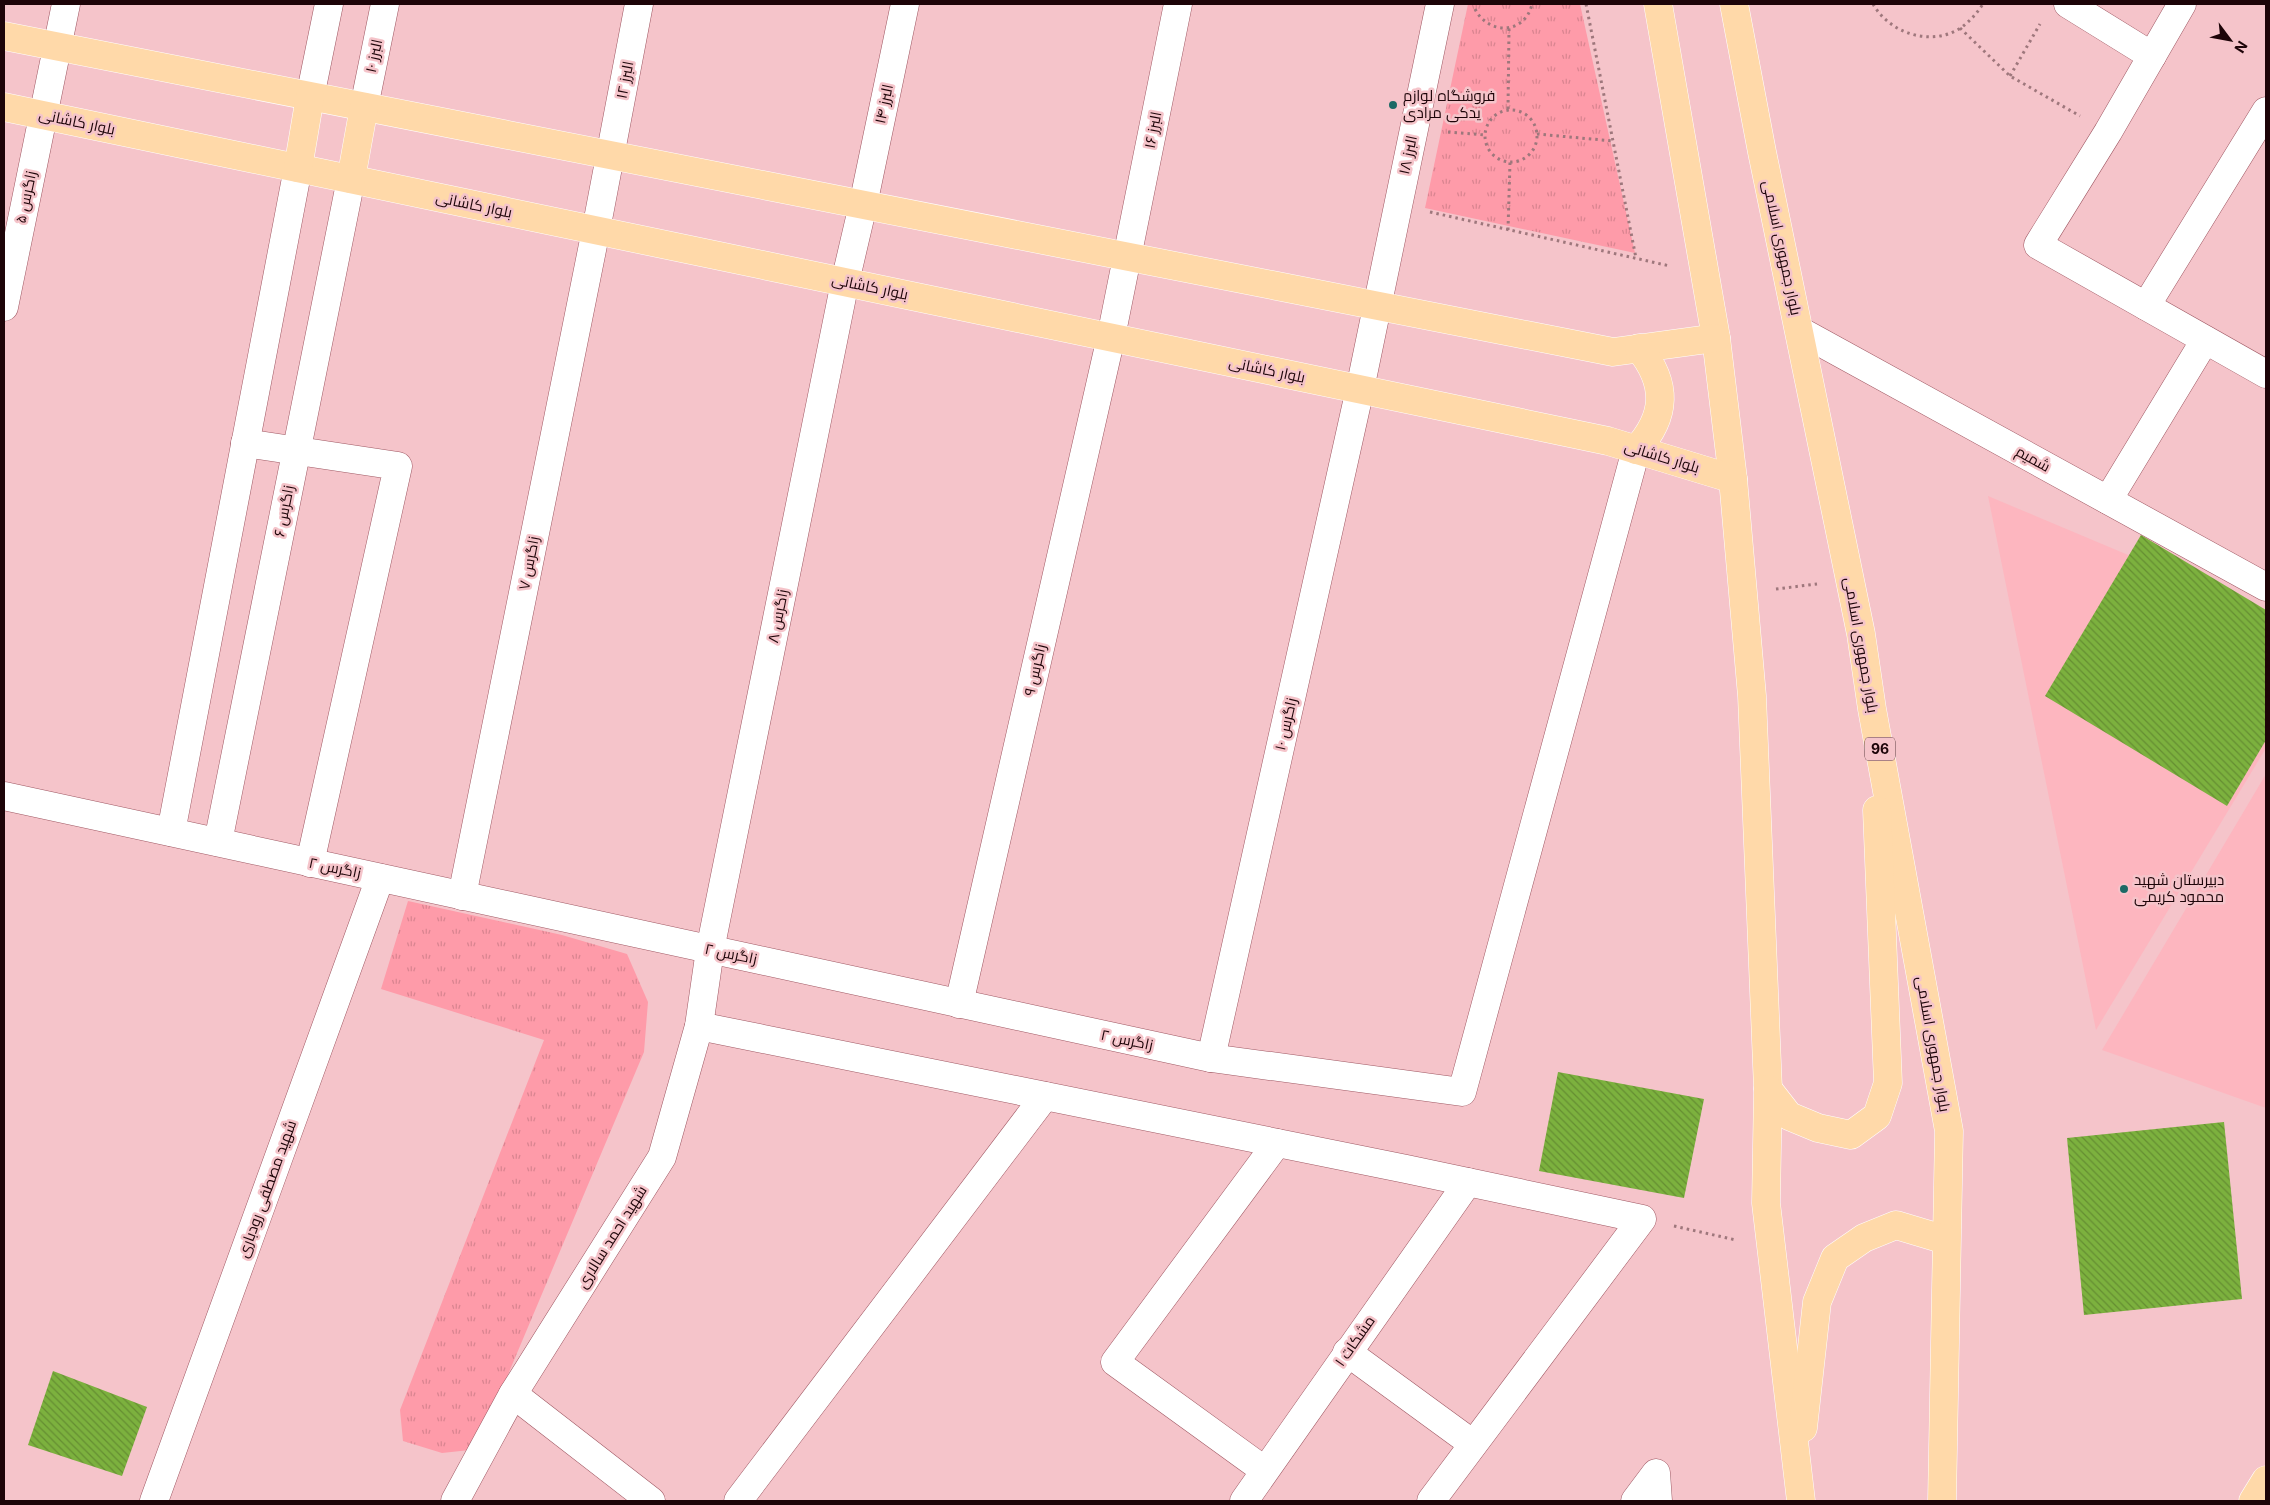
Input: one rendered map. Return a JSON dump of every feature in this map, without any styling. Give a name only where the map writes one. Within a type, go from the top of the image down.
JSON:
[{"type":"main road","points":[[1658,4],[1716,338],[1733,479],[1752,696],[1768,1089],[1766,1204],[1799,1488]]},
{"type":"main road","name":"بلوار جمهوری اسلامی","points":[[1734,4],[1850,581],[1949,1131],[1942,1501]]},
{"type":"main road","points":[[4,36],[1612,352],[1716,338]]},
{"type":"main road","points":[[298,168],[310,96]]},
{"type":"main road","name":"بلوار کاشانی","points":[[4,107],[1608,441],[1733,479]]},
{"type":"main road","points":[[351,179],[364,107]]},
{"type":"main road","points":[[1636,450],[1649,436],[1657,419],[1660,401],[1658,382],[1652,363],[1639,348]]},
{"type":"main road","points":[[1768,1089],[1789,1116],[1818,1128],[1851,1135],[1877,1116],[1888,1083],[1872,709]]},
{"type":"main road","points":[[1799,1488],[1817,1302],[1836,1258],[1864,1238],[1896,1225],[1946,1240]]},
{"type":"main road","points":[[2253,1501],[2266,1480]]},
{"type":"street","name":"زاگرس ۵","points":[[4,308],[66,4]]},
{"type":"street","points":[[310,96],[329,4]]},
{"type":"street","name":"البرز ۱۰","points":[[364,107],[385,4]]},
{"type":"street","name":"البرز ۱۲","points":[[596,230],[639,4]]},
{"type":"street","name":"البرز ۱۴","points":[[845,282],[905,4]]},
{"type":"street","name":"البرز ۱۶","points":[[1111,337],[1178,4]]},
{"type":"street","name":"البرز ۱۸","points":[[1376,305],[1440,4]]},
{"type":"street","points":[[2068,4],[2152,56]]},
{"type":"street","points":[[2182,4],[2108,132],[2038,245],[2266,374]]},
{"type":"street","points":[[2146,306],[2266,111]]},
{"type":"street","points":[[171,832],[298,168]]},
{"type":"street","name":"زاگرس ۶","points":[[218,842],[351,179]]},
{"type":"street","name":"زاگرس ۷","points":[[462,896],[596,230]]},
{"type":"street","name":"زاگرس ۸","points":[[710,950],[845,282]]},
{"type":"street","name":"زاگرس ۱۰","points":[[1211,1058],[1360,389],[1376,305]]},
{"type":"street","name":"شمیم","points":[[1800,331],[2266,588]]},
{"type":"street","name":"زاگرس ۹","points":[[958,1004],[1111,337]]},
{"type":"street","points":[[2108,500],[2205,340]]},
{"type":"street","points":[[245,443],[398,466],[310,862]]},
{"type":"street","name":"زاگرس ۲","points":[[4,796],[1211,1058],[1462,1092],[1636,450]]},
{"type":"street","name":"شهید مصطفی رودباری","points":[[154,1501],[380,878]]},
{"type":"street","name":"شهید احمد سالاری","points":[[455,1501],[513,1394],[662,1157],[699,1026],[710,950]]},
{"type":"street","points":[[699,1026],[1642,1219],[1430,1501]]},
{"type":"street","points":[[738,1501],[1045,1096]]},
{"type":"street","points":[[1264,1470],[1115,1362],[1277,1143]]},
{"type":"street","name":"مشکات ۱","points":[[1244,1501],[1468,1182]]},
{"type":"street","points":[[1347,1352],[1474,1444]]},
{"type":"street","points":[[513,1394],[651,1501]]},
{"type":"street","points":[[1635,1501],[1656,1473],[1658,1501]]},
{"type":"path","points":[[1473,4],[1480,19],[1493,27],[1508,28],[1519,24],[1527,17],[1532,4]]},
{"type":"path","points":[[1586,4],[1636,258]]},
{"type":"path","points":[[1872,4],[1877,12],[1891,25],[1907,33],[1925,37],[1943,35],[1960,28],[1974,16],[1983,4]]},
{"type":"path","points":[[2010,76],[2043,20]]},
{"type":"path","points":[[1508,28],[1508,110]]},
{"type":"path","points":[[1960,28],[2010,76],[2108,132]]},
{"type":"path","points":[[1508,110],[1520,111],[1531,118],[1537,128],[1536,134],[1537,140],[1532,152],[1522,159],[1510,162],[1500,160],[1491,153],[1486,145],[1485,134],[1488,122],[1496,113],[1508,110]]},
{"type":"path","points":[[1536,134],[1613,141]]},
{"type":"path","points":[[1508,230],[1510,162]]},
{"type":"path","points":[[1398,205],[1705,273]]},
{"type":"path","points":[[1743,592],[1850,581]]},
{"type":"path","points":[[1642,1219],[1771,1247]]},
{"type":"shaded area","name":"دبیرستان شهید محمود کریمی","points":[[1988,496],[2266,613],[2266,748],[2096,1030]]},
{"type":"shaded area","points":[[2266,774],[2266,1108],[2102,1050]]},
{"type":"green space","points":[[1468,4],[1580,4],[1635,253],[1425,208]]},
{"type":"green space","points":[[408,901],[562,935],[627,954],[648,1002],[644,1052],[488,1422],[470,1450],[442,1453],[403,1441],[400,1410],[544,1040],[381,989]]},
{"type":"building","points":[[2141,535],[2266,610],[2266,740],[2227,806],[2045,696]]},
{"type":"building","points":[[1558,1072],[1704,1099],[1684,1198],[1539,1171]]},
{"type":"building","points":[[2224,1122],[2242,1299],[2084,1315],[2067,1138]]},
{"type":"building","points":[[53,1371],[147,1407],[122,1476],[28,1445]]},
{"type":"place","name":"فروشگاه لوازم یدکی مرادی","points":[[1393,105]]},
{"type":"place","name":"دبیرستان شهید محمود کریمی","points":[[2124,889]]}]
